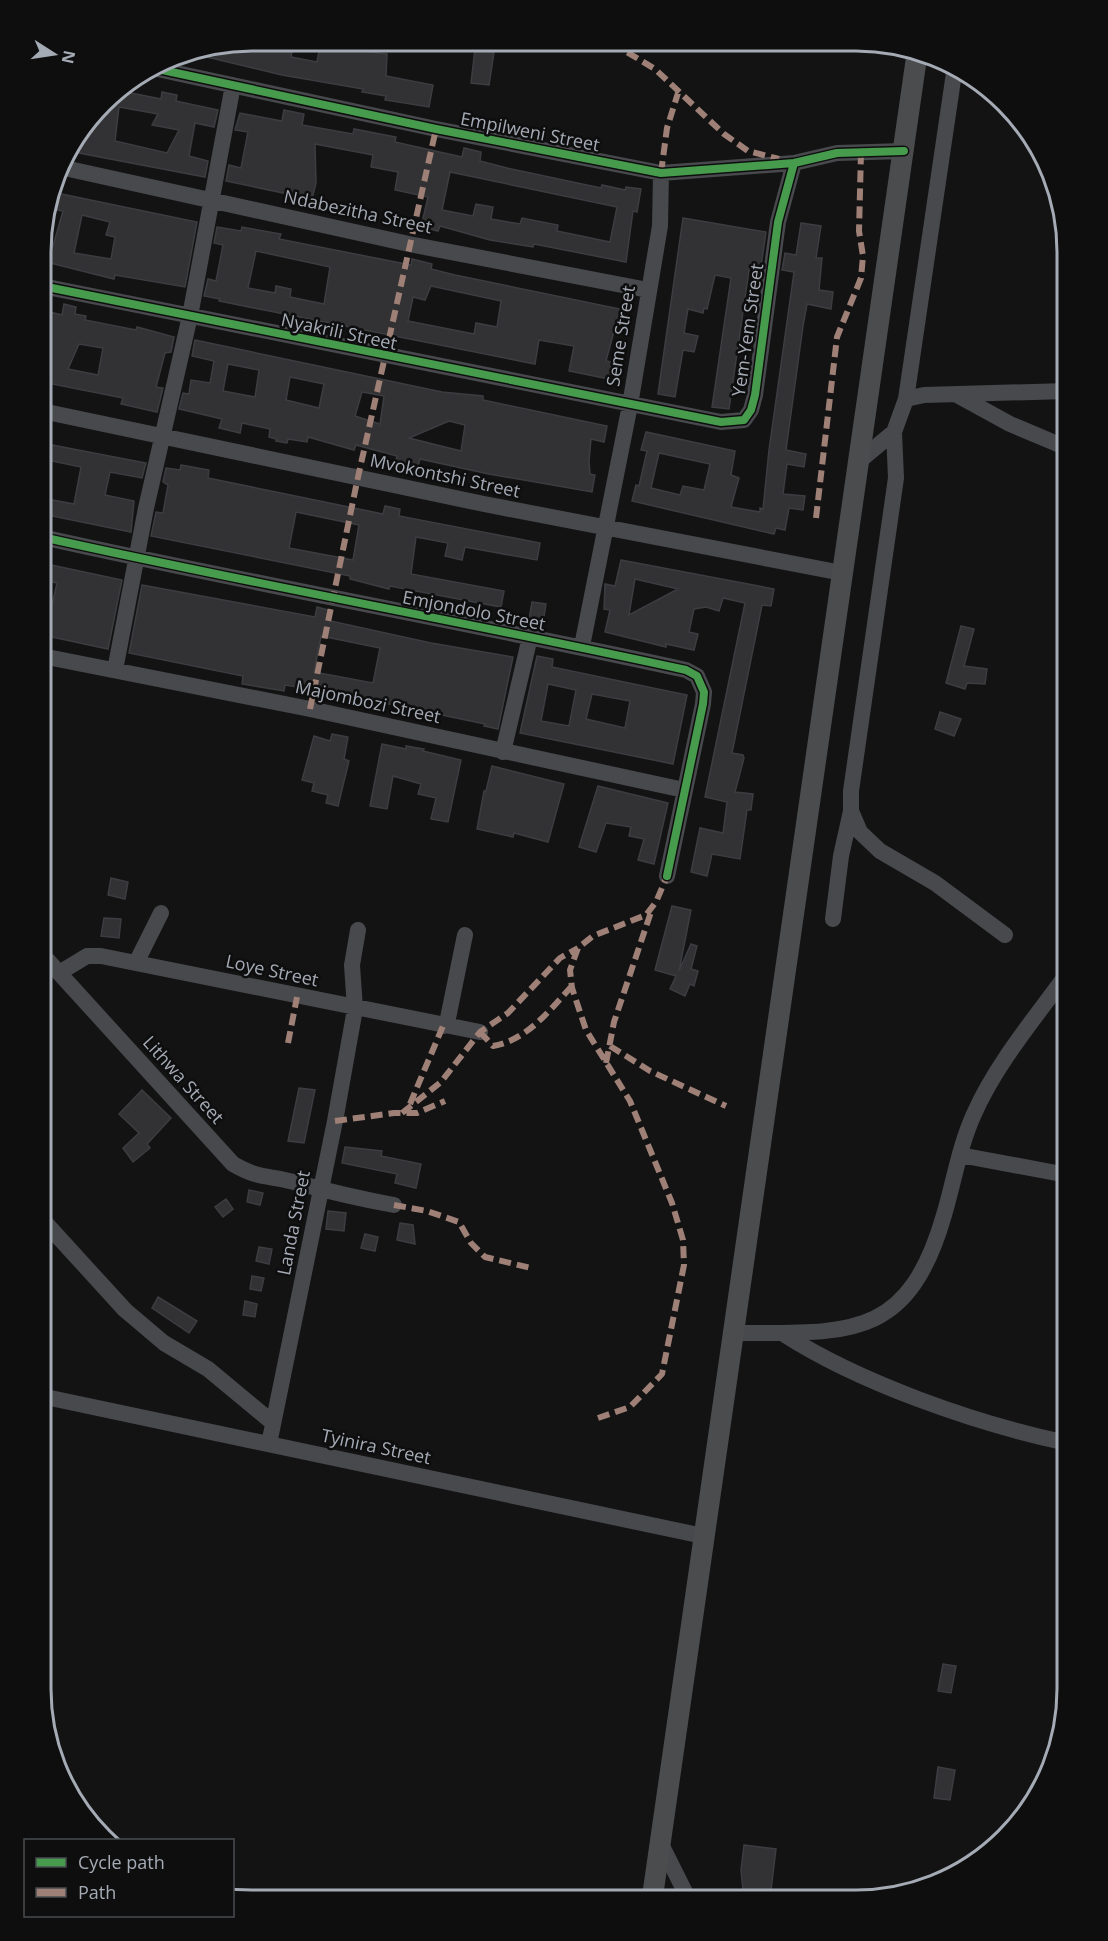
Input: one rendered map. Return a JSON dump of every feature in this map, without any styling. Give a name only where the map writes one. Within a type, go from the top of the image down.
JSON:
[{"type":"main road","points":[[653,1890],[916,61]]},
{"type":"street","name":"Empilweni Street","points":[[166,71],[436,129],[661,172],[794,163],[837,153],[904,151]]},
{"type":"street","points":[[833,919],[841,856],[851,811],[851,791],[896,478],[894,432],[906,399],[953,77]]},
{"type":"street","points":[[116,670],[162,437],[190,316],[233,85]]},
{"type":"street","name":"Yem-Yem Street","points":[[630,405],[721,422],[744,420],[751,410],[778,222],[794,163]]},
{"type":"street","name":"Ndabezitha Street","points":[[69,169],[409,243],[648,290]]},
{"type":"street","name":"Seme Street","points":[[582,646],[630,405],[660,226],[661,172]]},
{"type":"street","name":"Nyakrili Street","points":[[51,288],[630,405]]},
{"type":"street","points":[[906,399],[924,395],[1057,391]]},
{"type":"street","points":[[957,395],[1010,424],[1057,444]]},
{"type":"street","name":"Mvokontshi Street","points":[[51,413],[604,528],[842,573]]},
{"type":"street","points":[[858,462],[894,432]]},
{"type":"street","name":"Emjondolo Street","points":[[51,539],[138,559],[582,646],[686,670],[697,676],[702,683],[704,704],[667,876]]},
{"type":"street","points":[[503,752],[530,637]]},
{"type":"street","name":"Majombozi Street","points":[[51,658],[684,790]]},
{"type":"street","points":[[851,811],[860,832],[880,851],[935,883],[1005,935]]},
{"type":"street","points":[[137,961],[161,913]]},
{"type":"street","name":"Landa Street","points":[[269,1444],[355,1009],[352,965],[358,930]]},
{"type":"street","points":[[443,1026],[447,1023],[455,991],[465,935]]},
{"type":"street","name":"Loye Street","points":[[59,973],[87,956],[137,961],[355,1009],[480,1032]]},
{"type":"street","name":"Lithwa Street","points":[[51,964],[232,1164],[255,1176],[394,1205]]},
{"type":"street","points":[[731,1333],[850,1329],[885,1314],[912,1290],[941,1224],[974,1114],[987,1090],[1057,988]]},
{"type":"street","points":[[960,1155],[1057,1173]]},
{"type":"street","points":[[51,1229],[125,1310],[164,1343],[208,1369],[273,1423]]},
{"type":"street","points":[[781,1332],[883,1385],[937,1406],[1057,1440]]},
{"type":"street","name":"Tyinira Street","points":[[51,1398],[704,1536]]},
{"type":"street","points":[[660,1842],[684,1890]]},
{"type":"building","points":[[239,51],[292,51],[291,57],[317,62],[319,51],[362,51],[387,54],[386,76],[433,85],[429,107],[385,100],[386,96],[362,92],[363,89],[282,75],[206,57]]},
{"type":"building","points":[[475,51],[494,52],[489,85],[471,83]]},
{"type":"building","points":[[162,92],[177,95],[176,101],[218,110],[214,127],[195,123],[189,156],[208,161],[205,177],[78,153],[101,120],[130,93],[161,99]],"holes":[[[119,107],[158,114],[152,125],[179,130],[167,153],[115,141]]]},
{"type":"building","points":[[284,110],[304,114],[302,125],[353,134],[354,129],[396,137],[395,142],[462,157],[464,148],[481,152],[480,161],[507,168],[601,188],[602,185],[625,190],[626,187],[641,189],[637,212],[633,211],[626,262],[534,244],[533,247],[490,240],[440,226],[438,231],[421,227],[428,197],[395,190],[398,172],[371,167],[373,155],[315,144],[316,183],[312,199],[226,181],[229,165],[241,168],[248,132],[235,130],[240,113],[282,121]],"holes":[[[450,172],[617,207],[610,242],[557,231],[558,225],[522,218],[520,224],[491,219],[493,207],[476,204],[473,216],[442,210]]]},
{"type":"building","points":[[60,194],[197,222],[185,287],[115,275],[114,279],[51,263],[51,246],[63,211],[56,210]],"holes":[[[82,215],[110,222],[106,235],[115,237],[111,259],[74,253]]]},
{"type":"building","points":[[683,218],[766,232],[761,266],[750,264],[729,409],[712,407],[731,278],[715,275],[707,309],[704,308],[703,313],[688,309],[684,333],[698,336],[694,352],[683,350],[675,397],[658,394]]},
{"type":"building","points":[[801,223],[821,226],[816,258],[822,258],[819,290],[833,292],[831,309],[807,304],[786,450],[806,454],[804,467],[787,464],[783,494],[805,496],[803,510],[789,508],[785,530],[776,528],[774,534],[632,501],[636,485],[639,486],[647,451],[641,450],[646,432],[735,451],[731,475],[739,478],[731,507],[760,512],[760,508],[763,509],[794,272],[782,270],[785,253],[796,255]],"holes":[[[659,453],[710,464],[704,490],[683,486],[680,495],[651,488]]]},
{"type":"building","points":[[217,227],[241,231],[242,227],[281,234],[279,239],[411,265],[412,259],[432,264],[431,269],[455,275],[620,309],[606,361],[612,362],[609,379],[569,371],[574,346],[539,340],[535,364],[219,301],[220,299],[204,296],[208,279],[216,281],[223,245],[214,243]],"holes":[[[256,251],[330,267],[324,304],[290,297],[291,289],[276,286],[275,293],[248,288]],[[431,286],[501,301],[497,327],[476,323],[474,334],[408,321],[413,297],[425,300]]]},
{"type":"building","points":[[64,304],[76,307],[75,314],[86,316],[85,320],[136,330],[137,327],[174,337],[171,352],[165,353],[156,387],[163,388],[157,412],[121,404],[123,398],[51,384],[51,312],[62,315]],"holes":[[[79,344],[103,348],[98,375],[68,369]]]},
{"type":"building","points":[[195,340],[442,392],[483,396],[483,400],[607,426],[604,442],[591,439],[590,474],[595,475],[592,492],[420,459],[418,466],[396,460],[397,456],[356,445],[354,450],[308,437],[307,442],[288,439],[287,443],[276,441],[269,437],[270,429],[242,423],[240,433],[219,428],[222,419],[179,409],[183,393],[189,394],[191,380],[210,383],[214,361],[192,356]],"holes":[[[228,364],[259,370],[255,397],[223,391]],[[290,377],[324,384],[319,408],[286,400]],[[362,392],[384,396],[380,424],[355,416]],[[449,421],[465,425],[461,451],[409,438]]]},
{"type":"building","points":[[51,445],[146,463],[142,478],[110,472],[105,495],[134,501],[131,532],[51,516],[51,500],[74,504],[81,467],[51,461]]},
{"type":"building","points":[[181,465],[209,470],[208,478],[383,514],[385,506],[400,509],[399,516],[540,543],[537,560],[465,547],[462,560],[445,556],[448,543],[416,537],[411,574],[504,591],[501,607],[390,586],[389,589],[350,579],[350,576],[151,536],[156,512],[163,513],[168,485],[163,482],[166,468],[180,470]],"holes":[[[296,512],[359,525],[353,560],[289,548]]]},
{"type":"building","points":[[621,560],[774,589],[771,606],[762,605],[732,753],[743,755],[744,758],[735,792],[753,794],[751,810],[747,810],[740,859],[712,854],[707,876],[691,872],[700,828],[723,833],[727,802],[705,797],[745,603],[723,598],[719,611],[706,607],[694,609],[689,632],[698,634],[694,650],[666,644],[666,647],[605,632],[610,610],[604,609],[605,584],[615,586]],"holes":[[[635,579],[678,589],[629,615]]]},
{"type":"building","points":[[51,565],[122,580],[108,649],[51,637],[51,610],[57,583],[51,582]]},
{"type":"building","points":[[142,585],[315,617],[317,607],[328,610],[326,620],[431,643],[513,657],[498,729],[484,726],[485,724],[341,694],[285,685],[284,691],[242,684],[243,676],[129,653]],"holes":[[[321,636],[380,648],[373,683],[314,672]]]},
{"type":"building","points":[[532,602],[546,604],[543,622],[529,619]]},
{"type":"building","points":[[961,626],[974,629],[964,666],[987,669],[985,684],[967,683],[965,689],[946,683]]},
{"type":"building","points":[[537,656],[553,659],[552,667],[687,695],[673,764],[520,733]],"holes":[[[548,684],[576,690],[569,726],[541,721]],[[592,694],[630,701],[625,728],[586,719]]]},
{"type":"building","points":[[940,712],[961,719],[954,736],[935,729]]},
{"type":"building","points":[[332,734],[348,737],[344,759],[349,761],[338,806],[326,803],[328,795],[312,791],[314,783],[302,780],[314,736],[330,741]]},
{"type":"building","points":[[382,744],[406,749],[406,746],[424,749],[423,751],[461,760],[448,822],[431,819],[436,798],[418,794],[421,784],[393,776],[387,809],[370,806]]},
{"type":"building","points":[[492,766],[564,784],[548,842],[514,833],[513,837],[477,829],[484,791],[486,791]]},
{"type":"building","points":[[598,786],[668,803],[654,864],[638,860],[644,839],[629,836],[631,827],[606,823],[596,852],[579,847]]},
{"type":"building","points":[[111,878],[128,882],[125,899],[108,895]]},
{"type":"building","points":[[672,906],[691,910],[679,971],[691,944],[697,946],[691,969],[698,971],[694,986],[690,984],[685,996],[670,989],[676,976],[655,970]]},
{"type":"building","points":[[104,918],[121,919],[119,938],[101,936]]},
{"type":"building","points":[[299,1088],[315,1090],[304,1143],[288,1141]]},
{"type":"building","points":[[142,1090],[171,1118],[147,1144],[150,1148],[133,1162],[123,1148],[139,1133],[119,1114]]},
{"type":"building","points":[[345,1147],[382,1151],[381,1156],[421,1164],[416,1188],[395,1183],[397,1174],[342,1163]]},
{"type":"building","points":[[249,1190],[263,1193],[260,1205],[247,1202]]},
{"type":"building","points":[[226,1199],[233,1209],[223,1217],[215,1207]]},
{"type":"building","points":[[328,1211],[346,1213],[344,1231],[326,1229]]},
{"type":"building","points":[[400,1223],[413,1225],[415,1244],[397,1240]]},
{"type":"building","points":[[365,1234],[378,1237],[375,1251],[361,1248]]},
{"type":"building","points":[[259,1247],[272,1249],[269,1264],[256,1261]]},
{"type":"building","points":[[252,1276],[264,1278],[261,1291],[250,1289]]},
{"type":"building","points":[[158,1297],[197,1321],[189,1333],[152,1308]]},
{"type":"building","points":[[245,1301],[257,1304],[255,1317],[243,1315]]},
{"type":"building","points":[[943,1664],[956,1666],[951,1693],[938,1691]]},
{"type":"building","points":[[938,1767],[955,1770],[950,1800],[934,1798]]},
{"type":"building","points":[[744,1845],[776,1849],[771,1890],[743,1890],[741,1870]]},
{"type":"marked path","points":[[625,51],[655,69],[724,134],[748,151],[779,159]]},
{"type":"marked path","points":[[661,173],[667,128],[678,93]]},
{"type":"marked path","points":[[310,709],[358,477],[436,129]]},
{"type":"marked path","points":[[816,518],[837,337],[861,278],[863,256],[859,231],[861,152]]},
{"type":"marked path","points":[[598,1418],[630,1407],[662,1374],[684,1265],[683,1240],[672,1203],[630,1101],[586,1030],[572,988],[570,970],[578,948],[593,936],[646,915],[656,902],[667,876]]},
{"type":"marked path","points":[[606,1063],[614,1022],[652,909]]},
{"type":"marked path","points":[[402,1113],[441,1082],[480,1032],[508,1013],[560,958],[578,948]]},
{"type":"marked path","points":[[480,1032],[493,1046],[516,1038],[536,1023],[571,987]]},
{"type":"marked path","points":[[288,1043],[297,997]]},
{"type":"marked path","points":[[410,1104],[443,1026]]},
{"type":"marked path","points":[[610,1046],[650,1071],[726,1106]]},
{"type":"marked path","points":[[335,1121],[394,1113],[417,1113],[445,1101]]},
{"type":"marked path","points":[[394,1205],[427,1211],[459,1222],[471,1243],[485,1257],[531,1268]]},
{"type":"cycle path","points":[[166,71],[436,129],[661,173],[794,163],[837,153],[904,151]]},
{"type":"cycle path","points":[[51,288],[721,422],[744,420],[751,410],[755,395],[778,222],[794,163]]},
{"type":"cycle path","points":[[51,539],[686,670],[697,676],[704,692],[703,704],[667,876]]}]
